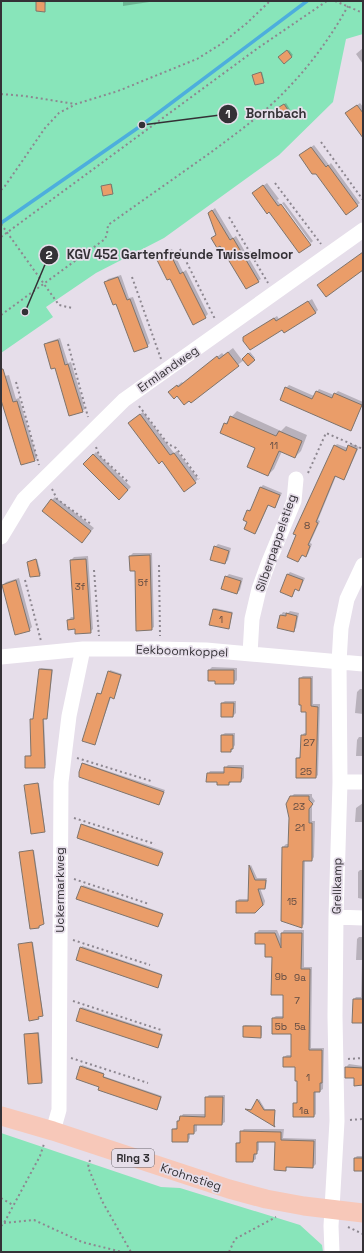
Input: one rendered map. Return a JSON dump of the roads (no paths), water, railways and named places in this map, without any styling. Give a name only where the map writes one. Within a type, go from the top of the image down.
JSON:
[{"type":"main road","name":"Krohnstieg","points":[[1,1116],[49,1136],[331,1218],[363,1213]]},
{"type":"street","name":"Ermlandweg","points":[[1,537],[24,499],[124,400],[363,230]]},
{"type":"street","name":"Silberpappelstieg","points":[[250,654],[252,619],[259,589],[294,501],[296,480]]},
{"type":"street","name":"Grellkamp","points":[[332,1252],[331,1218],[337,1121],[336,917],[340,782],[339,662],[341,628],[348,599],[363,565]]},
{"type":"street","name":"Eekboomkoppel","points":[[1,657],[82,649],[156,649],[206,650],[363,664]]},
{"type":"street","name":"Uckermarkweg","points":[[49,1136],[59,1110],[61,782],[69,716],[82,649]]},
{"type":"street","points":[[340,782],[363,782]]},
{"type":"street","points":[[336,917],[363,918]]},
{"type":"waterway","points":[[1,223],[142,125],[307,1]]},
{"type":"place","name":"Bornbach","points":[[142,125]]},
{"type":"place","name":"KGV 452 Gartenfreunde Twisselmoor","points":[[25,312]]}]
